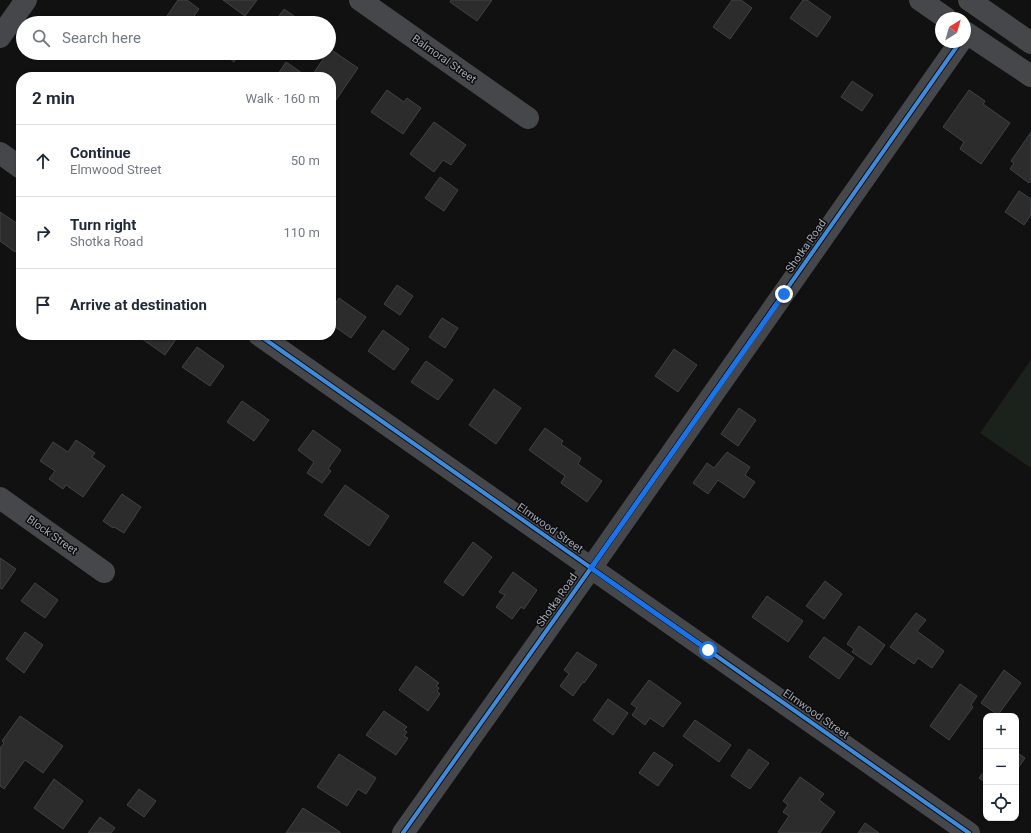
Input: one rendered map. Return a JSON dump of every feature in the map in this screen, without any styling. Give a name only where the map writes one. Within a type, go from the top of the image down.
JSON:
[{"type":"street","points":[[0,36],[26,0]]},
{"type":"street","name":"Balmoral Street","points":[[360,0],[528,118]]},
{"type":"street","points":[[920,0],[937,12]]},
{"type":"street","points":[[969,0],[1031,43]]},
{"type":"street","points":[[971,39],[1031,76]]},
{"type":"street","name":"Shotka Road","points":[[403,833],[591,568],[955,48]]},
{"type":"street","points":[[0,154],[16,165]]},
{"type":"street","name":"Elmwood Street","points":[[266,340],[969,833]]},
{"type":"street","name":"Block Street","points":[[0,498],[104,572]]},
{"type":"shaded area","points":[[1031,360],[1031,468],[980,433]]},
{"type":"building","points":[[178,0],[187,0],[199,9],[194,16],[167,16]]},
{"type":"building","points":[[223,0],[257,0],[245,16]]},
{"type":"building","points":[[451,0],[492,0],[477,21],[450,2]]},
{"type":"building","points":[[732,0],[741,0],[752,8],[730,39],[713,27]]},
{"type":"building","points":[[803,0],[807,0],[831,17],[817,37],[790,18]]},
{"type":"building","points":[[284,9],[294,16],[279,16]]},
{"type":"building","points":[[336,53],[358,68],[336,100],[336,72],[314,72],[323,60],[336,60]]},
{"type":"building","points":[[286,62],[301,72],[279,72]]},
{"type":"building","points":[[852,81],[873,95],[862,111],[841,97]]},
{"type":"building","points":[[387,90],[404,102],[407,98],[421,108],[403,134],[371,112]]},
{"type":"building","points":[[969,90],[985,101],[983,104],[1010,123],[981,164],[960,149],[964,142],[943,127]]},
{"type":"building","points":[[434,122],[466,145],[451,165],[443,160],[434,172],[410,154]]},
{"type":"building","points":[[1031,132],[1031,180],[1029,183],[1010,169],[1014,163],[1011,161]]},
{"type":"building","points":[[440,177],[458,190],[444,211],[425,198]]},
{"type":"building","points":[[1019,191],[1031,199],[1031,215],[1024,225],[1005,212]]},
{"type":"building","points":[[0,212],[16,223],[16,250],[15,252],[0,241]]},
{"type":"building","points":[[397,285],[413,296],[400,315],[384,304]]},
{"type":"building","points":[[339,298],[366,317],[351,338],[336,328],[336,302]]},
{"type":"building","points":[[442,318],[458,328],[445,348],[429,337]]},
{"type":"building","points":[[383,330],[409,349],[394,370],[368,351]]},
{"type":"building","points":[[144,340],[176,340],[165,355]]},
{"type":"building","points":[[197,347],[224,366],[210,386],[182,367]]},
{"type":"building","points":[[674,349],[697,365],[678,392],[655,376]]},
{"type":"building","points":[[426,361],[453,380],[438,400],[411,382]]},
{"type":"building","points":[[494,389],[521,408],[496,444],[469,425]]},
{"type":"building","points":[[242,401],[269,420],[254,441],[227,422]]},
{"type":"building","points":[[739,408],[756,420],[738,446],[721,434]]},
{"type":"building","points":[[545,428],[563,441],[561,444],[581,458],[578,464],[602,481],[587,502],[561,483],[565,476],[529,450]]},
{"type":"building","points":[[313,430],[341,450],[328,469],[331,471],[322,483],[307,473],[314,462],[298,450]]},
{"type":"building","points":[[76,440],[95,453],[92,457],[105,466],[83,497],[66,485],[63,489],[49,479],[55,471],[40,461],[53,442],[68,452]]},
{"type":"building","points":[[727,452],[750,467],[745,475],[755,482],[744,498],[718,480],[708,494],[693,483],[707,463],[714,468]]},
{"type":"building","points":[[345,485],[389,516],[369,546],[324,515]]},
{"type":"building","points":[[122,494],[141,507],[124,533],[103,521]]},
{"type":"building","points":[[473,542],[492,557],[463,596],[444,582]]},
{"type":"building","points":[[0,558],[16,569],[2,589],[0,588]]},
{"type":"building","points":[[513,572],[537,590],[524,609],[521,607],[512,619],[496,607],[505,595],[499,592]]},
{"type":"building","points":[[825,581],[842,594],[824,619],[806,606]]},
{"type":"building","points":[[35,583],[58,600],[45,618],[21,601]]},
{"type":"building","points":[[767,596],[803,621],[788,642],[752,617]]},
{"type":"building","points":[[916,613],[926,620],[917,631],[944,651],[932,668],[918,658],[914,664],[890,647]]},
{"type":"building","points":[[859,626],[885,645],[871,665],[852,652],[854,649],[847,644]]},
{"type":"building","points":[[25,632],[43,645],[24,673],[6,659]]},
{"type":"building","points":[[824,637],[854,658],[839,679],[809,657]]},
{"type":"building","points":[[577,652],[597,665],[573,696],[560,686],[569,674],[564,670]]},
{"type":"building","points":[[416,666],[439,683],[436,686],[439,688],[437,691],[440,694],[428,711],[399,690]]},
{"type":"building","points":[[1004,670],[1021,683],[999,713],[995,713],[981,703]]},
{"type":"building","points":[[649,680],[681,703],[663,727],[650,718],[645,725],[632,715],[637,708],[631,704]]},
{"type":"building","points":[[960,684],[977,696],[971,705],[973,707],[949,740],[930,726]]},
{"type":"building","points":[[608,699],[628,713],[613,735],[593,720]]},
{"type":"building","points":[[384,711],[407,727],[404,730],[407,732],[404,736],[408,738],[396,755],[366,735]]},
{"type":"building","points":[[20,716],[63,746],[43,773],[25,760],[4,789],[0,786],[0,748],[4,743],[2,741]]},
{"type":"building","points":[[695,720],[731,745],[719,762],[683,736]]},
{"type":"building","points":[[749,749],[769,763],[750,789],[731,776]]},
{"type":"building","points":[[654,752],[673,765],[658,786],[639,773]]},
{"type":"building","points":[[339,754],[376,778],[366,794],[358,789],[347,806],[317,787]]},
{"type":"building","points":[[1019,754],[1025,758],[1019,767]]},
{"type":"building","points":[[983,773],[983,781],[979,778]]},
{"type":"building","points":[[800,777],[824,794],[819,800],[835,812],[820,833],[780,833],[778,832],[789,816],[783,812],[788,805],[783,801]]},
{"type":"building","points":[[54,779],[83,801],[63,829],[34,808]]},
{"type":"building","points":[[139,789],[156,801],[144,817],[127,805]]},
{"type":"building","points":[[303,808],[340,832],[340,833],[286,833]]},
{"type":"building","points":[[100,817],[115,828],[111,833],[88,833]]},
{"type":"building","points":[[865,823],[879,833],[858,833]]},
{"type":"cycle path","points":[[403,833],[956,48]]},
{"type":"cycle path","points":[[266,340],[969,833]]},
{"type":"route","points":[[708,650],[591,568],[784,294]]}]
